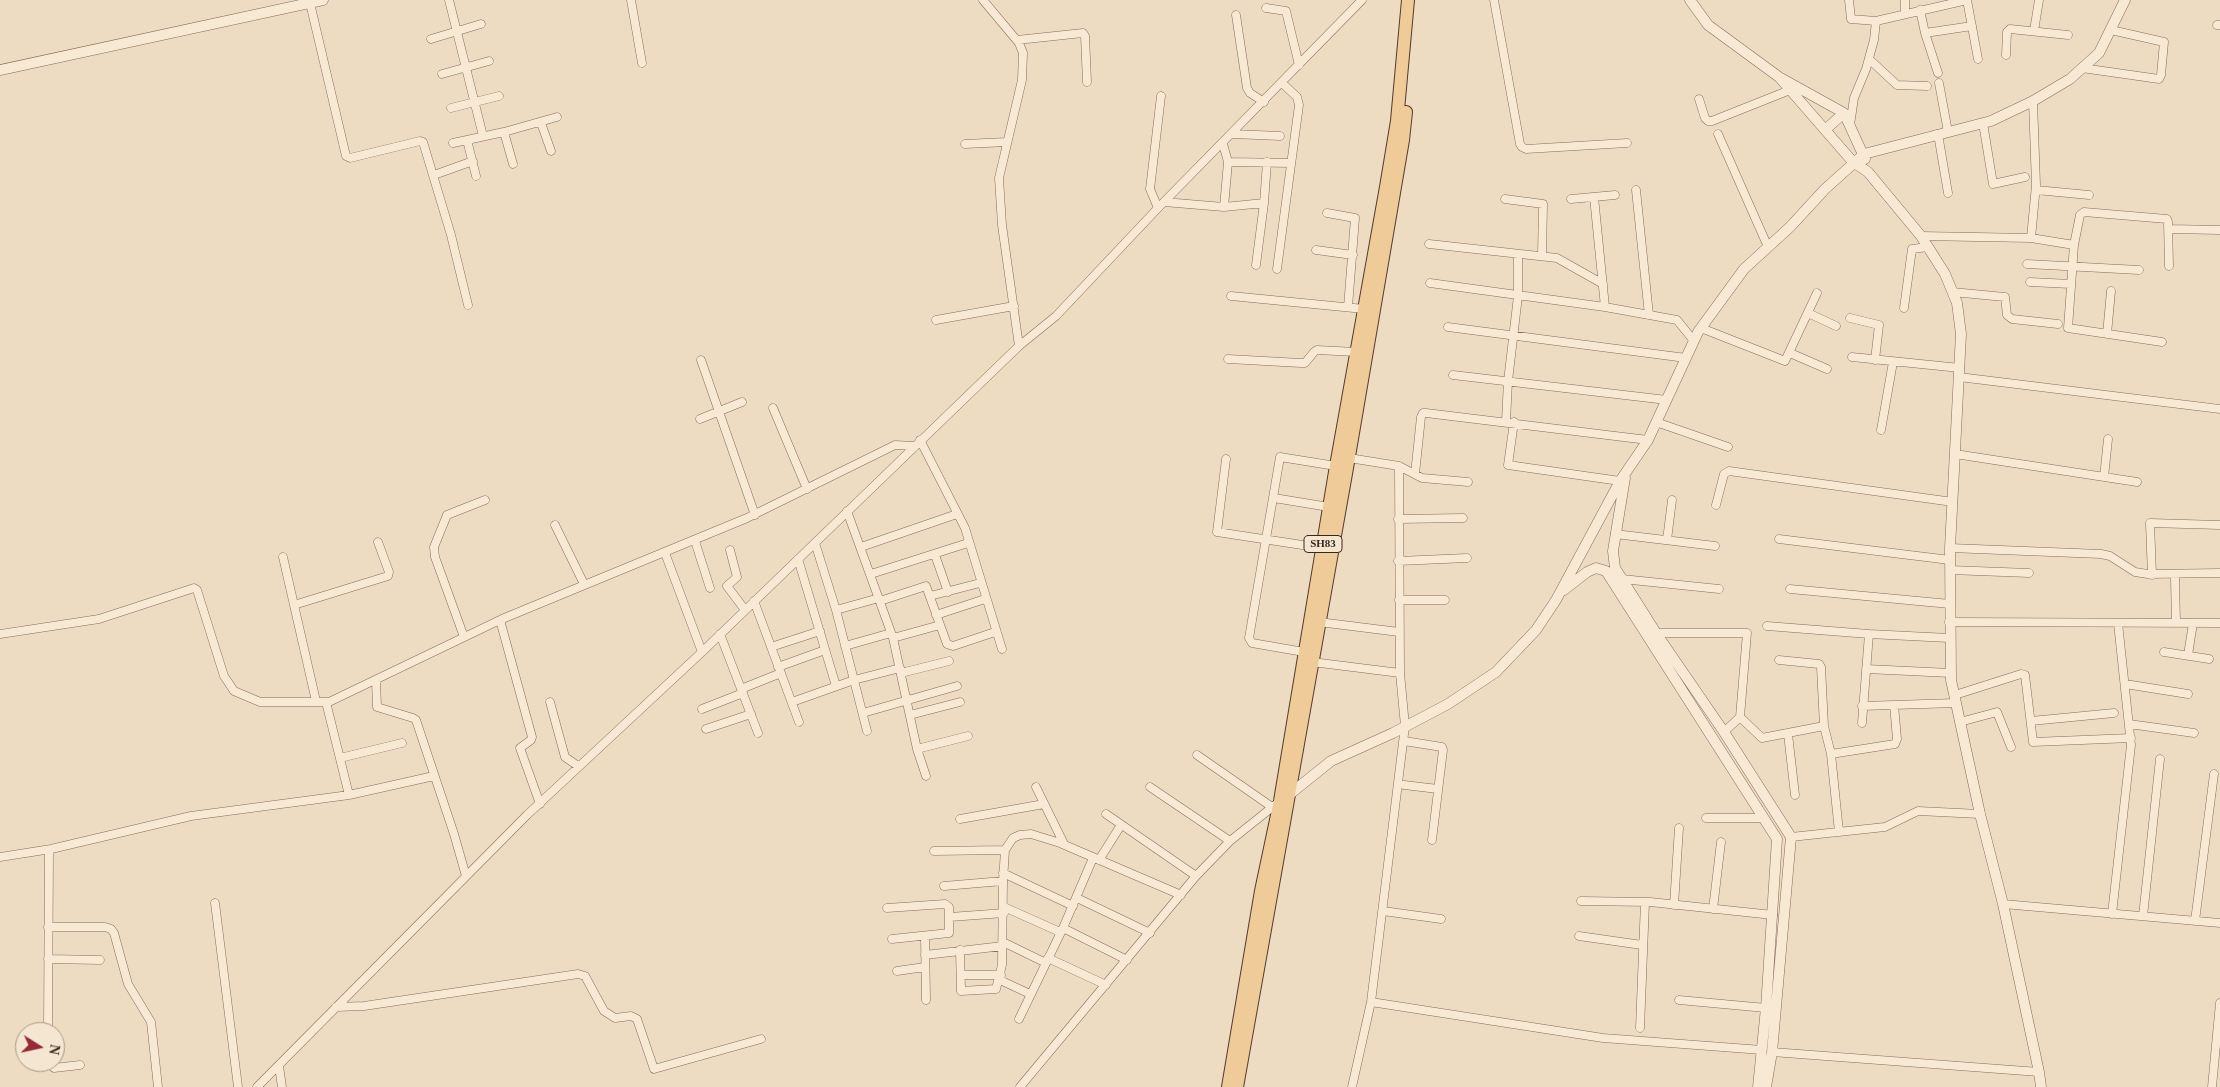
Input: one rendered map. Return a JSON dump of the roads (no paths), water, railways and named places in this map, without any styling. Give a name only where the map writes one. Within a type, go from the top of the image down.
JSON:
[{"type":"main road","name":"SH83","points":[[1238,1087],[1243,1028],[1281,801],[1308,657],[1322,548],[1397,121],[1408,0]]},
{"type":"main road","name":"SH83","points":[[1308,657],[1319,622],[1404,140],[1417,0]]},
{"type":"main road","name":"SH83","points":[[1228,1087],[1243,1028]]},
{"type":"street","points":[[0,70],[323,0]]},
{"type":"street","points":[[449,0],[464,67],[483,136]]},
{"type":"street","points":[[631,0],[642,63]]},
{"type":"street","points":[[983,0],[1017,40],[1023,53],[1024,65],[1000,170],[999,187],[1002,225],[1019,346]]},
{"type":"street","points":[[257,1087],[578,766],[702,652],[1019,346],[1056,316],[1161,205],[1224,144],[1362,0]]},
{"type":"street","points":[[1494,0],[1522,147],[1526,149],[1627,143]]},
{"type":"street","points":[[1690,0],[1708,25],[1780,77],[1844,113],[1864,154],[1868,172]]},
{"type":"street","points":[[1849,0],[1851,19],[1876,21],[1967,0],[1978,59]]},
{"type":"street","points":[[1905,0],[1905,13]]},
{"type":"street","points":[[2034,31],[2039,0]]},
{"type":"street","points":[[1020,1087],[1128,960],[1196,876],[1230,841],[1332,760],[1406,726],[1448,704],[1496,672],[1536,630],[1561,592],[1623,476],[1648,440],[1701,328],[1744,270],[1853,162],[1864,154],[1982,123],[2033,101],[2070,79],[2100,53],[2126,0]]},
{"type":"street","points":[[310,3],[347,157],[350,158],[422,141],[451,235],[468,305]]},
{"type":"street","points":[[1266,8],[1286,11],[1300,65]]},
{"type":"street","points":[[1920,10],[1925,33],[1938,73]]},
{"type":"street","points":[[1236,15],[1247,88],[1250,93],[1264,102]]},
{"type":"street","points":[[1850,125],[1854,98],[1874,40],[1876,21]]},
{"type":"street","points":[[432,39],[481,24]]},
{"type":"street","points":[[1925,33],[1972,26]]},
{"type":"street","points":[[2006,55],[2008,30],[2068,35]]},
{"type":"street","points":[[2082,68],[2159,79],[2164,42],[2111,30]]},
{"type":"street","points":[[1017,40],[1083,34],[1085,36],[1087,82]]},
{"type":"street","points":[[1869,59],[1897,85],[1927,86]]},
{"type":"street","points":[[442,74],[489,61]]},
{"type":"street","points":[[1780,77],[1853,162],[1868,172],[1921,236],[1945,274],[1957,303],[1961,334],[1950,548],[1949,638],[1951,673],[1980,814],[2003,904],[2040,1072],[2041,1087]]},
{"type":"street","points":[[1277,268],[1298,100],[1282,83]]},
{"type":"street","points":[[1939,83],[1948,193]]},
{"type":"street","points":[[1700,99],[1705,118],[1708,121],[1712,121],[1790,90]]},
{"type":"street","points":[[450,108],[499,96]]},
{"type":"street","points":[[1161,205],[1150,189],[1162,96]]},
{"type":"street","points":[[2031,238],[2036,190],[2033,101]]},
{"type":"street","points":[[1816,118],[1830,104]]},
{"type":"street","points":[[1826,129],[1844,113]]},
{"type":"street","points":[[453,143],[541,123],[557,117]]},
{"type":"street","points":[[541,123],[551,151]]},
{"type":"street","points":[[1982,123],[1993,184],[2025,178]]},
{"type":"street","points":[[504,132],[513,164]]},
{"type":"street","points":[[1233,134],[1280,136]]},
{"type":"street","points":[[1718,134],[1768,247]]},
{"type":"street","points":[[468,140],[476,176]]},
{"type":"street","points":[[965,144],[1007,142]]},
{"type":"street","points":[[1224,144],[1228,162],[1224,207]]},
{"type":"street","points":[[434,175],[473,161]]},
{"type":"street","points":[[1228,162],[1291,163]]},
{"type":"street","points":[[1256,265],[1264,203],[1266,162]]},
{"type":"street","points":[[1636,190],[1649,315]]},
{"type":"street","points":[[2036,190],[2089,195]]},
{"type":"street","points":[[1571,199],[1615,195]]},
{"type":"street","points":[[1594,198],[1605,307]]},
{"type":"street","points":[[1505,199],[1543,204],[1542,256]]},
{"type":"street","points":[[1161,205],[1224,207],[1264,203]]},
{"type":"street","points":[[2162,342],[2068,328],[2074,245],[2080,215],[2084,212],[2167,219],[2169,266]]},
{"type":"street","points":[[1326,213],[1355,218],[1348,307]]},
{"type":"street","points":[[2168,229],[2220,230]]},
{"type":"street","points":[[1921,236],[2031,238],[2074,245]]},
{"type":"street","points":[[1429,244],[1564,260],[1603,284]]},
{"type":"street","points":[[1904,308],[1912,249],[1928,246]]},
{"type":"street","points":[[1316,250],[1352,255]]},
{"type":"street","points":[[1518,254],[1518,296],[1508,381],[1510,422],[1508,464],[1623,476]]},
{"type":"street","points":[[2028,264],[2139,270]]},
{"type":"street","points":[[2030,282],[2071,284]]},
{"type":"street","points":[[1430,283],[1605,307],[1677,320],[1694,341]]},
{"type":"street","points":[[2107,334],[2111,291]]},
{"type":"street","points":[[1952,292],[2005,297],[2007,315],[2012,319],[2058,324]]},
{"type":"street","points":[[1701,328],[1785,361],[1817,293]]},
{"type":"street","points":[[1231,296],[1364,309]]},
{"type":"street","points":[[936,320],[1014,306]]},
{"type":"street","points":[[1808,312],[1836,326]]},
{"type":"street","points":[[1850,318],[1879,325],[1875,360]]},
{"type":"street","points":[[1448,328],[1686,358]]},
{"type":"street","points":[[1228,359],[1305,363],[1317,350],[1356,352]]},
{"type":"street","points":[[1790,353],[1827,369]]},
{"type":"street","points":[[1852,357],[2220,409]]},
{"type":"street","points":[[700,360],[755,514]]},
{"type":"street","points":[[1881,430],[1893,362]]},
{"type":"street","points":[[1453,375],[1667,400]]},
{"type":"street","points":[[700,419],[742,402]]},
{"type":"street","points":[[773,408],[807,489]]},
{"type":"street","points":[[1415,474],[1423,413],[1648,440]]},
{"type":"street","points":[[1656,422],[1728,447]]},
{"type":"street","points":[[2104,477],[2108,439]]},
{"type":"street","points":[[0,634],[99,619],[194,588],[197,590],[224,676],[234,692],[260,702],[278,704],[326,702],[376,681],[500,620],[584,584],[695,541],[895,446],[917,443]]},
{"type":"street","points":[[917,443],[965,528],[980,583],[1002,649]]},
{"type":"street","points":[[1955,454],[2137,482]]},
{"type":"street","points":[[1336,466],[1280,457],[1249,642],[1308,657],[1400,673]]},
{"type":"street","points":[[1349,458],[1399,466],[1422,478],[1468,482]]},
{"type":"street","points":[[1226,459],[1217,532],[1322,548]]},
{"type":"street","points":[[1352,1087],[1371,1002],[1406,726],[1400,673],[1399,466]]},
{"type":"street","points":[[1716,505],[1724,474],[1729,471],[1953,502]]},
{"type":"street","points":[[1623,476],[1615,534],[1614,568],[1724,732],[1791,837],[1767,1051],[1758,1087]]},
{"type":"street","points":[[1274,498],[1329,508]]},
{"type":"street","points":[[464,637],[435,558],[434,546],[447,515],[485,500]]},
{"type":"street","points":[[1666,540],[1672,500]]},
{"type":"street","points":[[848,511],[892,635],[917,749],[926,776]]},
{"type":"street","points":[[861,547],[957,514]]},
{"type":"street","points":[[1398,519],[1463,518]]},
{"type":"street","points":[[2152,575],[2150,524],[2220,525]]},
{"type":"street","points":[[555,525],[584,584]]},
{"type":"street","points":[[1615,534],[1715,546]]},
{"type":"street","points":[[1780,539],[1950,565],[2029,573]]},
{"type":"street","points":[[695,541],[710,588]]},
{"type":"street","points":[[294,604],[388,576],[389,572],[378,542]]},
{"type":"street","points":[[815,543],[836,610],[867,731]]},
{"type":"street","points":[[871,574],[968,543]]},
{"type":"street","points":[[1950,548],[2106,555],[2135,572],[2152,575],[2220,573]]},
{"type":"street","points":[[730,550],[737,577],[727,586],[745,610]]},
{"type":"street","points":[[664,553],[702,652]]},
{"type":"street","points":[[935,555],[948,592]]},
{"type":"street","points":[[283,557],[316,701]]},
{"type":"street","points":[[1398,561],[1467,558]]},
{"type":"street","points":[[798,559],[836,686]]},
{"type":"street","points":[[1561,592],[1587,572],[1596,568],[1606,571],[1775,835],[1777,843],[1766,1008],[1766,1087]]},
{"type":"street","points":[[2175,578],[2176,623]]},
{"type":"street","points":[[1622,579],[1719,589]]},
{"type":"street","points":[[930,596],[980,583]]},
{"type":"street","points":[[836,610],[926,586],[946,642],[950,646],[996,632]]},
{"type":"street","points":[[1790,589],[1950,604]]},
{"type":"street","points":[[936,615],[985,599]]},
{"type":"street","points":[[1399,600],[1444,600]]},
{"type":"street","points":[[754,601],[799,722]]},
{"type":"street","points":[[500,620],[532,737],[531,740],[520,748],[540,804]]},
{"type":"street","points":[[1319,622],[1399,632]]},
{"type":"street","points":[[1950,622],[2220,623]]},
{"type":"street","points":[[2112,914],[2131,738],[2118,623]]},
{"type":"street","points":[[2188,656],[2193,623]]},
{"type":"street","points":[[845,646],[940,625]]},
{"type":"street","points":[[1767,626],[1949,638]]},
{"type":"street","points":[[771,647],[820,631]]},
{"type":"street","points":[[1656,633],[1747,633],[1740,717],[1724,732]]},
{"type":"street","points":[[720,634],[758,734]]},
{"type":"street","points":[[1862,723],[1869,634]]},
{"type":"street","points":[[702,709],[825,650]]},
{"type":"street","points":[[2164,652],[2209,659]]},
{"type":"street","points":[[1779,660],[1819,664],[1822,667],[1824,726],[1831,754],[1838,832]]},
{"type":"street","points":[[792,702],[854,680],[948,661]]},
{"type":"street","points":[[1866,669],[1951,673]]},
{"type":"street","points":[[1862,706],[1956,699],[2021,674],[2025,675],[2032,738],[2037,743],[2131,738]]},
{"type":"street","points":[[376,681],[378,707],[416,720],[466,876]]},
{"type":"street","points":[[2125,684],[2188,694]]},
{"type":"street","points":[[863,713],[906,699],[957,686]]},
{"type":"street","points":[[326,702],[349,795]]},
{"type":"street","points":[[550,702],[565,757],[578,766]]},
{"type":"street","points":[[910,715],[960,702]]},
{"type":"street","points":[[1831,754],[1895,744],[1897,739],[1894,705]]},
{"type":"street","points":[[1960,722],[1997,712],[2011,747]]},
{"type":"street","points":[[2030,721],[2114,713]]},
{"type":"street","points":[[706,730],[751,714]]},
{"type":"street","points":[[1740,717],[1762,738],[1824,726]]},
{"type":"street","points":[[2130,724],[2194,733]]},
{"type":"street","points":[[1788,734],[1795,795]]},
{"type":"street","points":[[917,749],[968,736]]},
{"type":"street","points":[[1404,741],[1442,747],[1443,750],[1432,840]]},
{"type":"street","points":[[340,758],[402,743]]},
{"type":"street","points":[[1197,755],[1281,801]]},
{"type":"street","points":[[2143,916],[2160,759]]},
{"type":"street","points":[[2194,921],[2214,774]]},
{"type":"street","points":[[0,857],[49,850],[191,816],[349,795],[434,776]]},
{"type":"street","points":[[1404,785],[1438,789]]},
{"type":"street","points":[[1036,787],[1064,844]]},
{"type":"street","points":[[1150,787],[1230,841]]},
{"type":"street","points":[[960,819],[1044,804]]},
{"type":"street","points":[[1791,837],[1885,827],[1918,811],[1980,814]]},
{"type":"street","points":[[1106,814],[1196,876]]},
{"type":"street","points":[[1706,818],[1764,818]]},
{"type":"street","points":[[1019,1019],[1096,859],[1121,825]]},
{"type":"street","points":[[1674,905],[1679,828]]},
{"type":"street","points":[[960,950],[962,992],[993,991],[997,988],[1000,978],[1003,944],[1005,850],[1013,838],[1020,835],[1031,834],[1064,844],[1181,895]]},
{"type":"street","points":[[1713,909],[1721,842]]},
{"type":"street","points":[[48,1022],[49,850]]},
{"type":"street","points":[[934,851],[1005,850]]},
{"type":"street","points":[[944,886],[1003,877],[1073,906]]},
{"type":"street","points":[[1077,898],[1150,933]]},
{"type":"street","points":[[1581,901],[1645,902],[1773,915]]},
{"type":"street","points":[[1640,1028],[1645,902]]},
{"type":"street","points":[[215,903],[238,1087]]},
{"type":"street","points":[[2003,904],[2220,923]]},
{"type":"street","points":[[887,908],[949,905],[949,933],[892,939]]},
{"type":"street","points":[[950,917],[1004,910],[1062,930],[1128,960]]},
{"type":"street","points":[[1382,911],[1441,919]]},
{"type":"street","points":[[48,927],[105,927],[111,929],[114,933],[128,984],[151,1022],[158,1087]]},
{"type":"street","points":[[924,936],[926,1000]]},
{"type":"street","points":[[1580,936],[1642,945]]},
{"type":"street","points":[[925,955],[1003,944],[1106,985]]},
{"type":"street","points":[[48,959],[100,960]]},
{"type":"street","points":[[897,971],[925,967]]},
{"type":"street","points":[[336,1007],[364,1006],[578,974],[585,976],[604,1010],[615,1018],[631,1016],[636,1019],[654,1069],[761,1039]]},
{"type":"street","points":[[961,976],[1000,978],[1030,994]]},
{"type":"street","points":[[1679,1000],[1766,1008]]},
{"type":"street","points":[[1371,1002],[1603,1038],[2040,1072]]},
{"type":"street","points":[[2212,1087],[2220,1003]]},
{"type":"street","points":[[65,1067],[80,1065]]},
{"type":"street","points":[[278,1066],[282,1087]]}]
